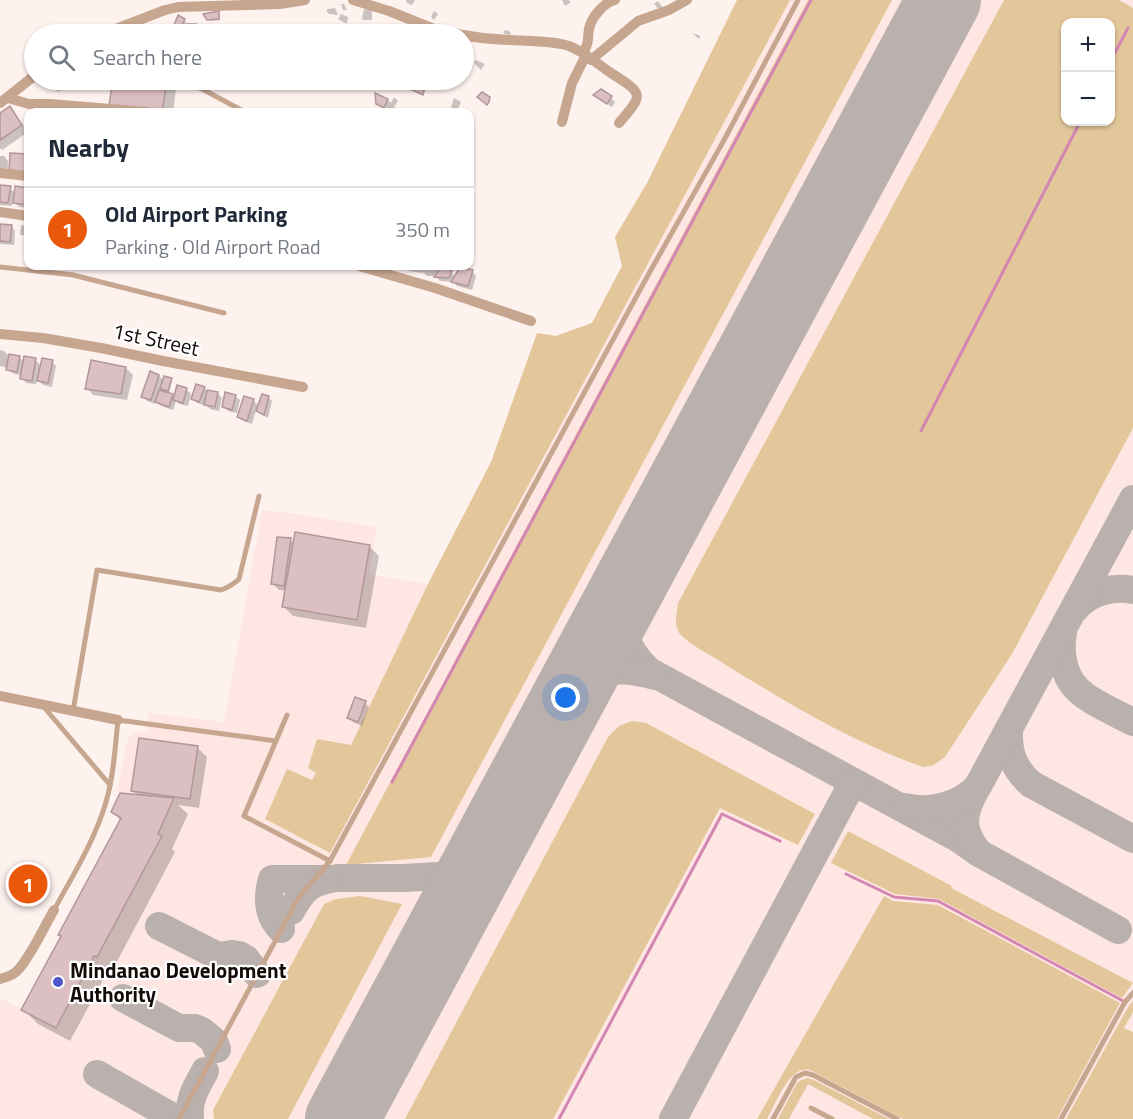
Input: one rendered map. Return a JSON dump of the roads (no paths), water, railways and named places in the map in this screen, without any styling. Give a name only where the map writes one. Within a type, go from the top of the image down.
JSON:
[{"type":"street","points":[[129,24],[178,7],[280,4],[305,0]]},
{"type":"street","points":[[353,0],[423,24]]},
{"type":"street","points":[[562,122],[572,83],[587,56],[588,32],[592,20],[606,3],[615,0]]},
{"type":"street","points":[[587,56],[638,21],[669,10],[687,0]]},
{"type":"street","points":[[474,37],[561,43],[587,56],[637,93],[635,105],[619,123]]},
{"type":"street","points":[[4,100],[24,84]]},
{"type":"street","points":[[4,100],[29,104],[98,108]]},
{"type":"street","points":[[0,173],[24,176]]},
{"type":"street","points":[[0,212],[24,215]]},
{"type":"street","points":[[373,270],[435,288],[531,321]]},
{"type":"street","name":"1st Street","points":[[0,334],[43,338],[101,348],[163,362],[303,387]]},
{"type":"street","points":[[0,696],[118,720]]},
{"type":"street","points":[[0,979],[10,976],[24,963],[54,910]]},
{"type":"lane","points":[[180,1119],[298,897],[330,861],[661,251],[723,142],[798,0]]},
{"type":"lane","points":[[204,90],[238,108]]},
{"type":"lane","points":[[0,267],[24,270]]},
{"type":"lane","points":[[27,270],[73,275],[224,313]]},
{"type":"lane","points":[[73,711],[97,570],[221,590],[227,588],[239,579],[259,495]]},
{"type":"lane","points":[[43,705],[110,785]]},
{"type":"lane","points":[[287,715],[244,816],[330,861]]},
{"type":"lane","points":[[54,910],[93,836],[106,801],[118,720],[276,741]]},
{"type":"lane","points":[[1061,1119],[1125,1002],[1133,993]]},
{"type":"lane","points":[[773,1119],[796,1077],[805,1073],[897,1119]]},
{"type":"lane","points":[[811,1108],[832,1119]]},
{"type":"waterway","points":[[392,782],[811,0]]},
{"type":"waterway","points":[[1115,53],[1128,28]]},
{"type":"waterway","points":[[921,431],[1078,126]]},
{"type":"waterway","points":[[559,1119],[722,814],[780,841]]},
{"type":"waterway","points":[[846,874],[894,897],[938,901],[1125,1002]]},
{"type":"place","name":"Old Airport Parking","points":[[28,884]]},
{"type":"place","name":"Mindanao Development Authority","points":[[58,982]]}]
